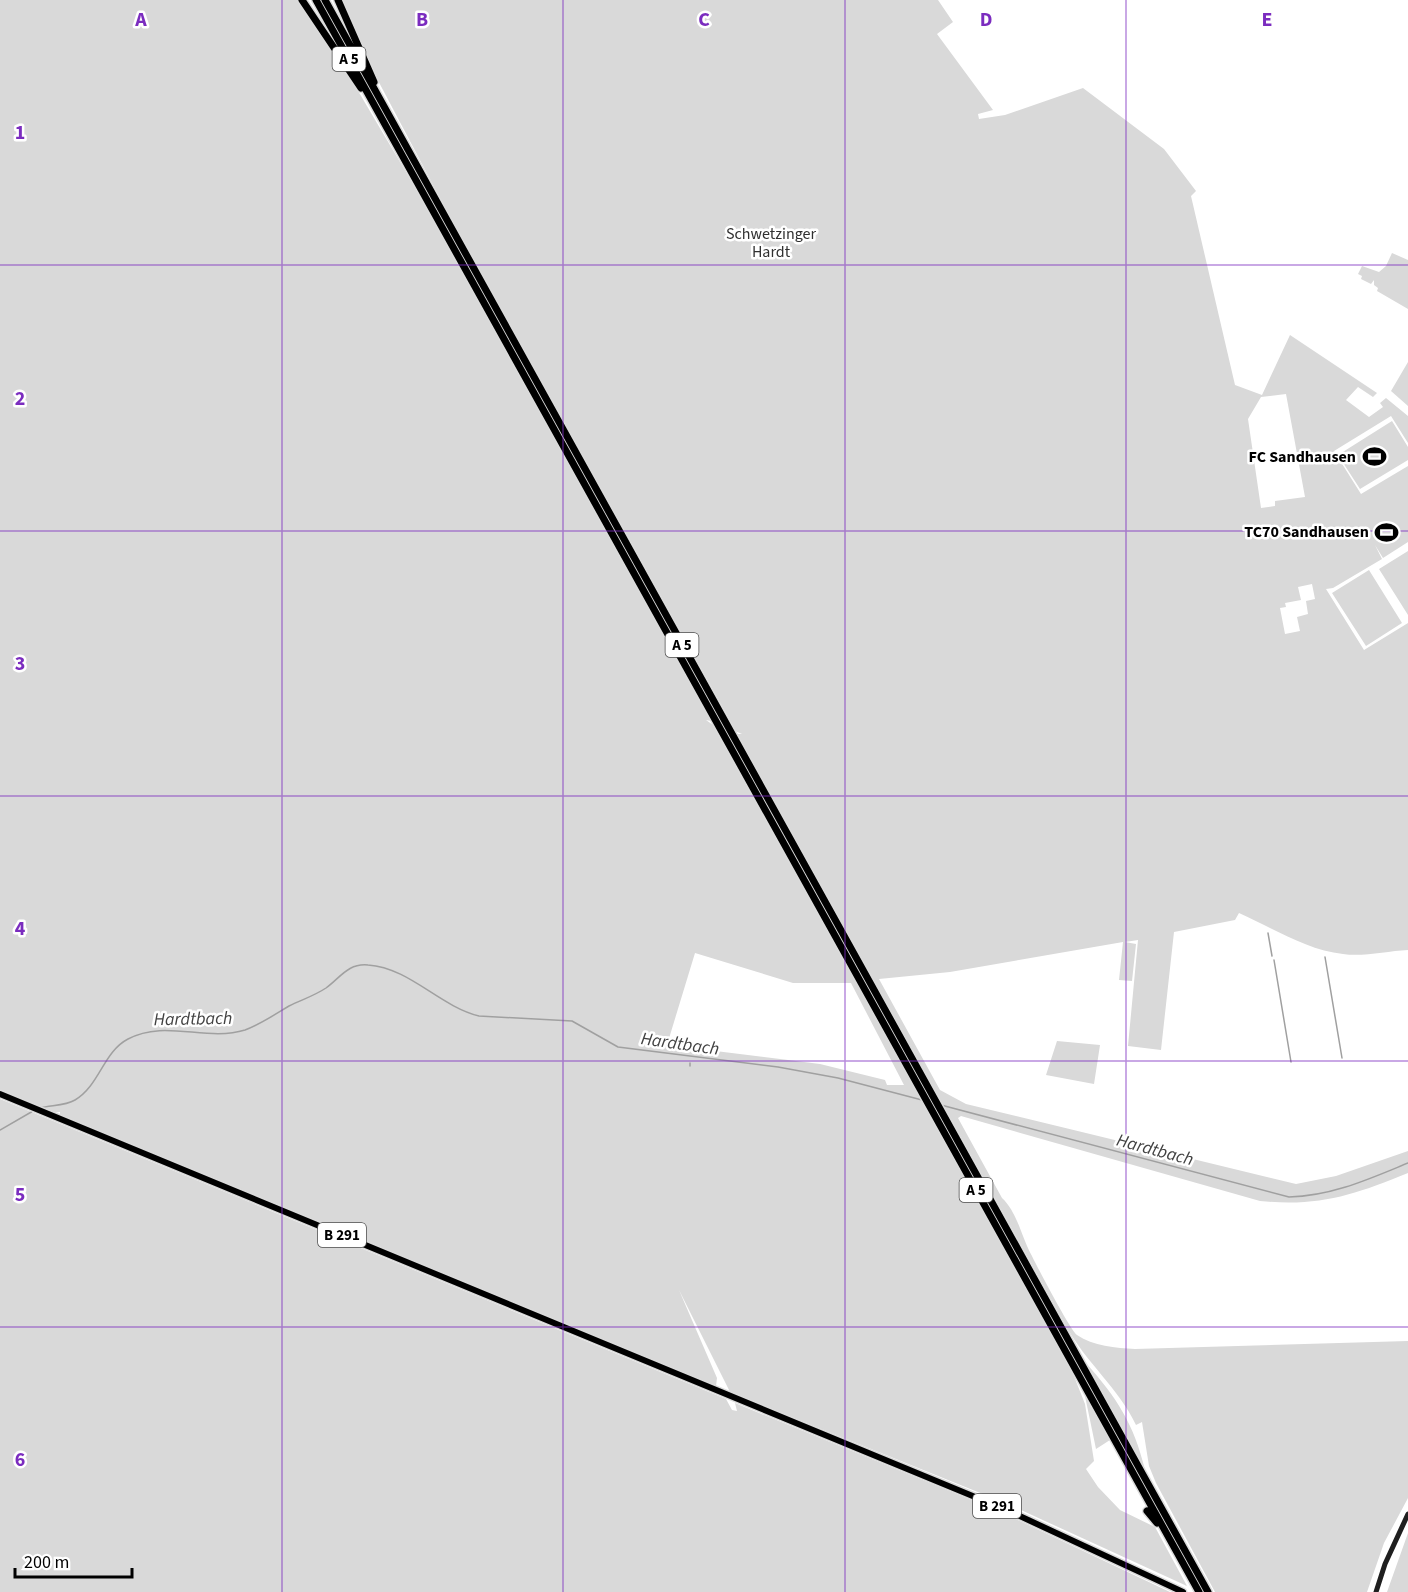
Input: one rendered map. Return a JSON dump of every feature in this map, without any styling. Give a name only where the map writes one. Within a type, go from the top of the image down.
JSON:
[{"type":"highway","points":[[302,0],[385,116]]},
{"type":"highway","name":"A 5","points":[[316,0],[385,116]]},
{"type":"highway","name":"A 5","points":[[325,0],[385,116],[1199,1592]]},
{"type":"highway","points":[[338,0],[385,116]]},
{"type":"highway","name":"A 5","points":[[426,190],[1208,1592]]},
{"type":"highway","points":[[1070,1344],[1087,1362]]},
{"type":"highway","points":[[1073,1364],[1079,1382]]},
{"type":"highway","points":[[1151,1482],[1157,1500]]},
{"type":"highway","points":[[1147,1511],[1167,1534]]},
{"type":"main road","name":"B 291","points":[[0,1094],[1009,1511],[1183,1592]]},
{"type":"main road","points":[[1376,1592],[1385,1564],[1408,1514]]},
{"type":"green space","points":[[0,0],[300,0],[351,79],[413,184],[711,721],[706,720],[713,725],[1072,1371],[1085,1404],[1094,1461],[1086,1469],[1098,1487],[1120,1510],[1155,1527],[1187,1586],[1010,1505],[730,1392],[679,1290],[717,1378],[716,1386],[64,1118],[60,1116],[60,1112],[51,1113],[0,1092]],"holes":[[[695,953],[793,983],[851,983],[904,1085],[887,1085],[885,1080],[820,1064],[667,1045]]]},
{"type":"green space","name":"Schwetzinger Hardt","points":[[340,0],[938,0],[953,22],[937,34],[993,110],[978,114],[979,119],[1005,115],[1083,88],[1164,149],[1196,191],[1191,196],[1235,385],[1262,395],[1290,335],[1377,393],[1373,397],[1358,387],[1346,400],[1369,417],[1383,407],[1380,403],[1386,398],[1408,416],[1408,443],[1391,416],[1334,451],[1361,494],[1408,466],[1408,542],[1383,558],[1375,545],[1382,559],[1333,588],[1326,589],[1364,650],[1408,623],[1408,950],[1359,955],[1329,952],[1302,943],[1239,913],[1235,920],[1174,932],[1161,1050],[1128,1046],[1138,940],[1125,942],[1136,944],[1132,981],[1119,980],[1123,942],[950,972],[879,979],[940,1090],[966,1104],[1296,1184],[1336,1176],[1408,1151],[1408,1173],[1370,1188],[1319,1201],[1260,1201],[961,1116],[958,1118],[1002,1198],[1014,1214],[1031,1253],[1060,1308],[1073,1330],[1083,1339],[1105,1346],[1135,1349],[1408,1341],[1408,1498],[1384,1543],[1367,1592],[1215,1592],[1156,1483],[1149,1466],[1142,1422],[1136,1425],[1129,1411],[1083,1352],[1066,1326],[738,737],[738,734],[742,734],[735,731],[451,219],[373,71]],"holes":[[[1286,394],[1305,497],[1275,501],[1275,506],[1261,508],[1248,419],[1261,397]],[[1312,584],[1315,599],[1306,601],[1308,614],[1297,617],[1300,631],[1285,634],[1280,608],[1286,607],[1285,603],[1301,600],[1298,587]]]},
{"type":"green space","points":[[427,193],[429,193],[724,725],[721,724]]},
{"type":"green space","points":[[1392,253],[1408,260],[1408,309],[1377,291],[1374,280],[1371,284],[1361,279],[1362,276],[1358,274],[1362,266],[1379,272],[1386,266]]},
{"type":"green space","points":[[1408,362],[1408,406],[1391,391]]},
{"type":"green space","name":"FC Sandhausen","points":[[1392,421],[1408,447],[1408,460],[1360,489],[1338,455]]},
{"type":"green space","points":[[1408,551],[1408,615],[1379,569]]},
{"type":"green space","points":[[1369,570],[1402,623],[1366,646],[1332,593]]},
{"type":"green space","points":[[1057,1041],[1100,1045],[1094,1084],[1046,1075]]},
{"type":"green space","points":[[0,1099],[726,1399],[732,1410],[737,1411],[735,1403],[1003,1513],[1170,1592],[0,1592]]},
{"type":"green space","points":[[1086,1363],[1123,1412],[1136,1439],[1145,1470]]},
{"type":"green space","points":[[1085,1396],[1110,1440],[1096,1449]]},
{"type":"green space","points":[[1408,1533],[1408,1592],[1387,1592]]},
{"type":"waterway","points":[[1268,933],[1272,956]]},
{"type":"waterway","points":[[1325,957],[1342,1058]]},
{"type":"waterway","points":[[1274,960],[1291,1062]]},
{"type":"waterway","name":"Hardtbach","points":[[40,1108],[67,1103],[83,1094],[113,1052],[128,1039],[142,1033],[156,1031],[215,1034],[245,1030],[321,991],[345,972],[361,965],[383,968],[397,973],[464,1011],[479,1016],[572,1021],[618,1047],[778,1067],[838,1078],[922,1100]]},
{"type":"waterway","name":"Hardtbach","points":[[941,1105],[1289,1197],[1335,1190],[1365,1181],[1408,1163]]},
{"type":"waterway","name":"Hardtbach","points":[[0,1130],[33,1111]]},
{"type":"place","name":"FC Sandhausen","points":[[1374,457]]},
{"type":"place","name":"TC70 Sandhausen","points":[[1387,532]]}]
